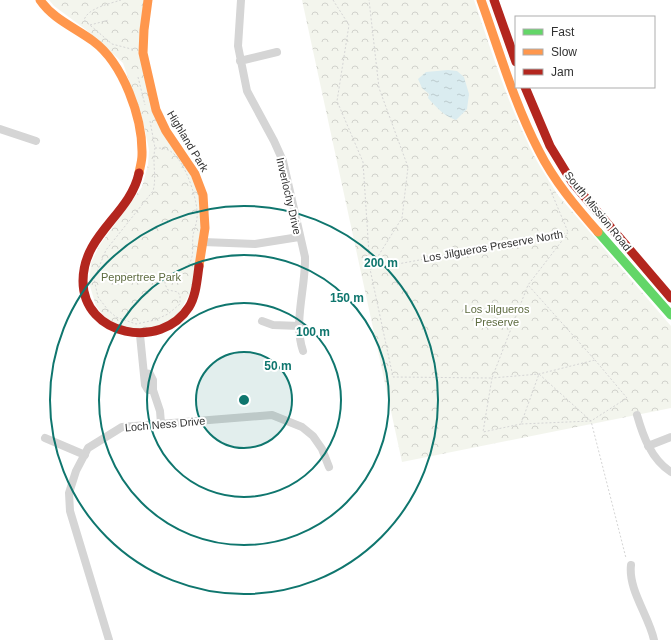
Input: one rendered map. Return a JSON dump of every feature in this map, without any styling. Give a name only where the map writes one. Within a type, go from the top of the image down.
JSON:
[{"type":"street","name":"Highland Park","points":[[40,0],[55,16],[100,47],[119,71],[126,85],[138,125],[142,149],[141,164],[136,183],[127,201],[93,243],[84,264],[82,281],[84,291],[92,309],[107,325],[129,334],[140,335],[151,334],[169,327],[186,311],[195,291],[206,227],[206,205],[202,190],[196,176],[158,116],[144,62],[144,31],[148,0]]},
{"type":"street","name":"Inverlochy Drive","points":[[241,0],[238,46],[240,61],[248,91],[274,141],[283,162],[299,237],[305,257],[305,272],[298,338],[303,351]]},
{"type":"street","name":"South Mission Road","points":[[481,0],[521,112],[539,152],[562,189],[671,315]]},
{"type":"street","points":[[494,0],[515,59]]},
{"type":"street","points":[[240,61],[277,52]]},
{"type":"street","name":"South Mission Road","points":[[525,88],[550,146],[572,182],[671,298]]},
{"type":"street","points":[[0,129],[36,141]]},
{"type":"street","points":[[204,242],[255,244],[299,237]]},
{"type":"street","points":[[262,321],[273,325],[300,326]]},
{"type":"street","points":[[140,335],[144,385],[148,390],[153,390],[160,411],[161,423]]},
{"type":"street","name":"Loch Ness Drive","points":[[109,640],[70,511],[69,493],[76,472],[88,448],[122,427],[272,415],[302,427],[313,436],[322,449],[329,467]]},
{"type":"street","points":[[637,415],[648,446],[660,462],[671,472]]},
{"type":"street","points":[[648,446],[671,437]]},
{"type":"street","points":[[45,438],[85,455]]},
{"type":"street","points":[[631,565],[630,572],[634,588],[654,640]]},
{"type":"path","points":[[121,0],[100,7],[85,16],[84,20],[112,44],[135,50],[136,54]]},
{"type":"path","points":[[333,0],[349,25],[337,101],[363,162],[370,269],[393,377],[492,378],[539,374],[595,360]]},
{"type":"path","points":[[369,0],[379,88],[408,167],[402,218],[370,269]]},
{"type":"path","points":[[90,25],[109,20]]},
{"type":"path","points":[[138,74],[146,107]]},
{"type":"path","points":[[149,119],[155,148],[153,164],[155,183],[152,191],[106,250],[94,279],[98,297],[108,310],[116,317],[136,324],[155,320],[168,314],[180,304],[180,296],[178,292],[168,290],[166,286],[166,278],[170,272],[185,269],[191,260],[193,235],[196,225],[197,212],[194,192],[188,177],[171,151],[162,148],[155,148]]},
{"type":"path","name":"Los Jilgueros Preserve North","points":[[370,269],[568,233],[528,285],[492,378],[483,432],[522,424]]},
{"type":"path","points":[[528,285],[627,398],[591,421],[522,424],[539,374]]},
{"type":"path","points":[[539,374],[591,421],[626,557]]},
{"type":"green space","name":"Peppertree Park","points":[[49,0],[145,0],[144,77],[197,189],[203,211],[193,287],[177,317],[158,326],[133,331],[109,322],[96,306],[89,283],[91,263],[99,246],[142,187],[148,165],[149,150],[143,121],[123,63],[85,29],[54,6]]},
{"type":"green space","name":"Los Jilgueros Preserve","points":[[302,0],[474,0],[512,107],[530,148],[541,168],[557,194],[671,326],[671,408],[402,462]]},
{"type":"water","points":[[448,70],[457,71],[464,77],[469,94],[467,109],[456,120],[444,114],[434,105],[428,98],[429,94],[422,88],[418,79],[426,72]]},
{"type":"traffic: fast","points":[[598,232],[671,315]]},
{"type":"traffic: slow","points":[[40,0],[57,18],[93,41],[104,51],[122,77],[135,108],[139,125],[142,155],[139,173]]},
{"type":"traffic: slow","points":[[148,0],[143,53],[156,110],[166,131],[195,174],[203,195],[205,228],[199,266]]},
{"type":"traffic: slow","points":[[481,0],[514,95],[539,151],[558,183],[598,232]]},
{"type":"traffic: jam","points":[[494,0],[515,59]]},
{"type":"traffic: jam","points":[[525,88],[550,146],[572,182],[671,298]]},
{"type":"traffic: jam","points":[[139,173],[134,188],[126,201],[98,237],[90,250],[85,265],[83,281],[86,300],[96,314],[109,325],[126,331],[143,333],[161,329],[176,321],[189,307],[195,293],[199,266]]}]
